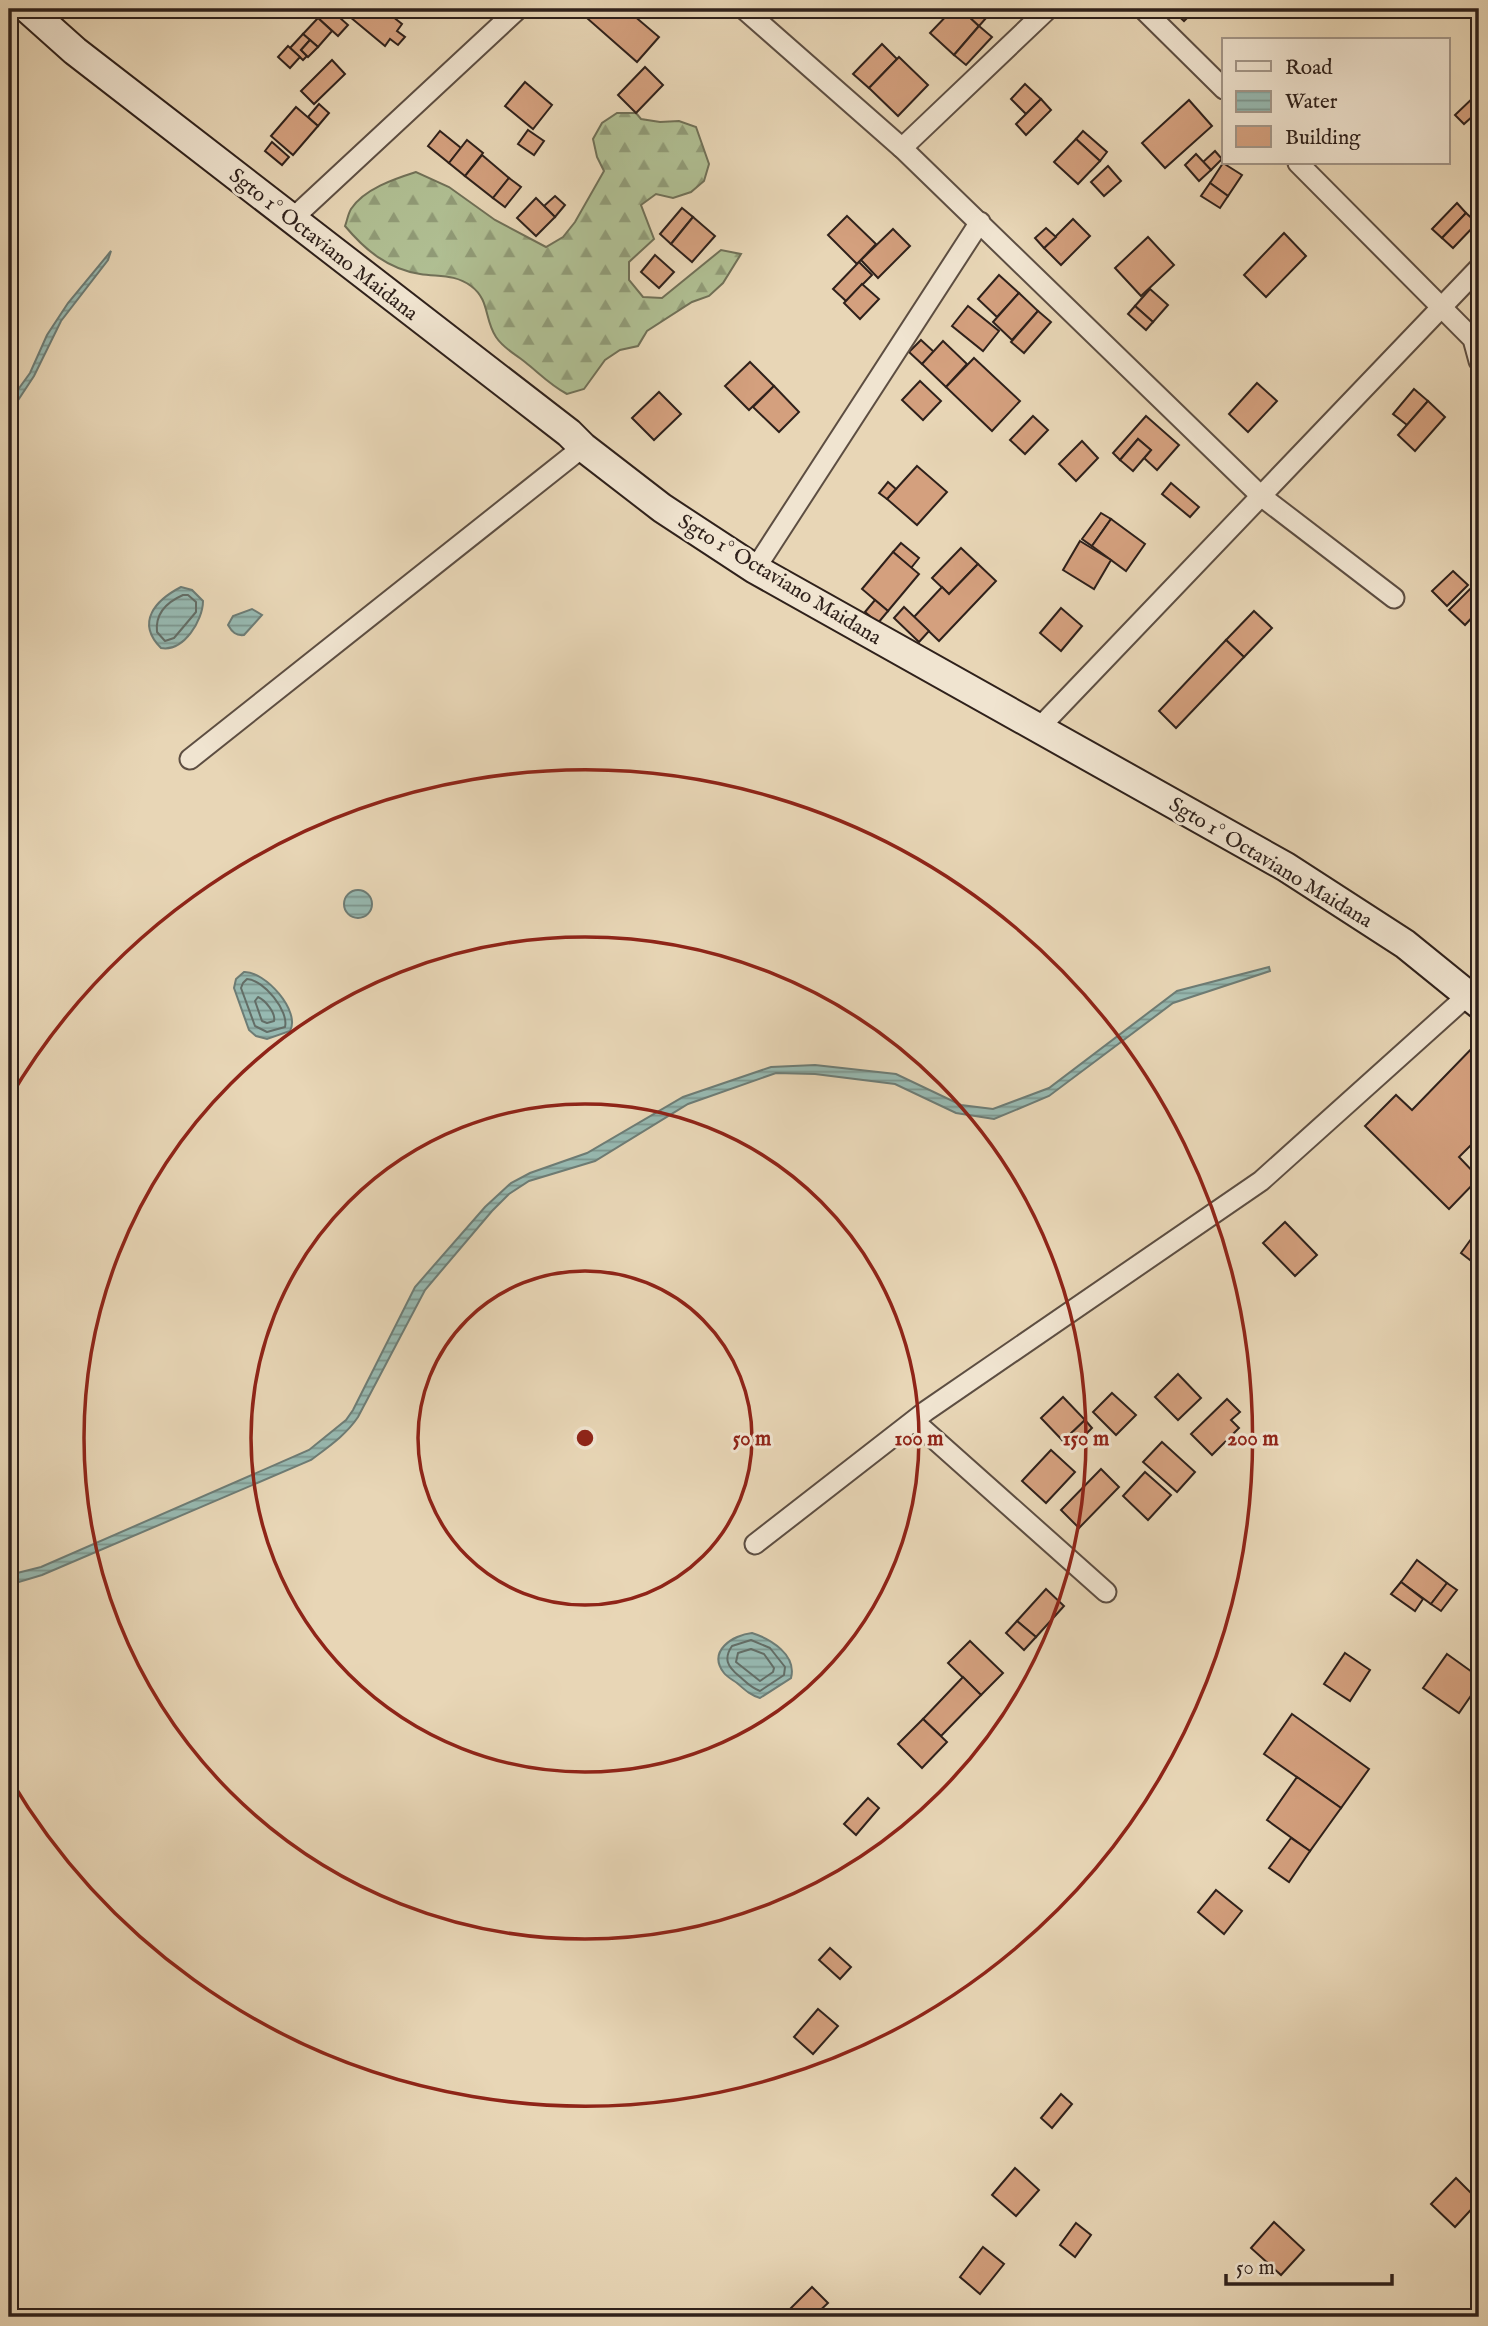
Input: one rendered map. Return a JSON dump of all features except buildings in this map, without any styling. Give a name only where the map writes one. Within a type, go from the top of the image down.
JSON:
[{"type":"main road","name":"Sgto 1° Octaviano Maidana","points":[[28,9],[75,51],[662,508],[755,569],[1286,867],[1405,944],[1474,999]]},
{"type":"street","points":[[291,220],[519,9]]},
{"type":"street","points":[[744,9],[902,148],[1261,496],[1394,598]]},
{"type":"street","points":[[902,148],[1048,9]]},
{"type":"street","points":[[1143,9],[1222,87]]},
{"type":"street","points":[[1299,164],[1473,339],[1479,361]]},
{"type":"street","points":[[755,569],[980,222]]},
{"type":"street","points":[[1039,728],[1479,268]]},
{"type":"street","points":[[190,760],[583,447]]},
{"type":"street","points":[[755,1544],[914,1421],[1261,1181],[1474,999]]},
{"type":"street","points":[[914,1421],[1106,1592]]},
{"type":"green space","points":[[617,113],[636,113],[641,119],[679,121],[696,127],[709,164],[704,181],[691,192],[673,198],[656,194],[641,205],[654,239],[629,262],[629,280],[643,297],[662,298],[721,250],[741,254],[723,283],[709,296],[692,302],[647,331],[638,346],[620,350],[605,360],[584,389],[567,394],[502,345],[492,330],[481,297],[471,286],[453,278],[420,274],[387,263],[361,243],[345,226],[351,209],[371,190],[416,172],[449,187],[495,220],[546,247],[563,237],[575,222],[604,171],[593,139],[602,123]]},
{"type":"water","points":[[111,251],[108,260],[61,321],[34,376],[9,414],[9,402],[30,373],[47,335],[68,303]]},
{"type":"water","points":[[181,587],[192,590],[203,601],[200,617],[184,640],[169,648],[161,648],[153,638],[149,621],[157,605]]},
{"type":"water","points":[[252,609],[262,615],[244,635],[234,633],[228,625],[233,616]]},
{"type":"water","points":[[358,890],[368,894],[372,904],[368,914],[358,918],[348,914],[344,904],[348,894]]},
{"type":"water","points":[[1269,967],[1270,971],[1173,1003],[1049,1096],[994,1119],[956,1113],[895,1084],[815,1074],[776,1073],[688,1104],[595,1161],[529,1181],[509,1194],[492,1211],[425,1290],[358,1417],[348,1429],[311,1460],[42,1575],[9,1585],[9,1575],[41,1567],[309,1450],[346,1420],[415,1287],[485,1207],[511,1183],[530,1173],[587,1153],[683,1097],[771,1067],[815,1065],[896,1074],[961,1105],[993,1109],[1049,1088],[1177,991]]},
{"type":"water","points":[[244,972],[262,978],[279,994],[290,1013],[290,1031],[267,1039],[256,1036],[249,1030],[234,988],[236,979]]},
{"type":"water","points":[[752,1633],[781,1649],[792,1670],[791,1678],[760,1698],[725,1674],[719,1658],[720,1651],[730,1641]]}]
